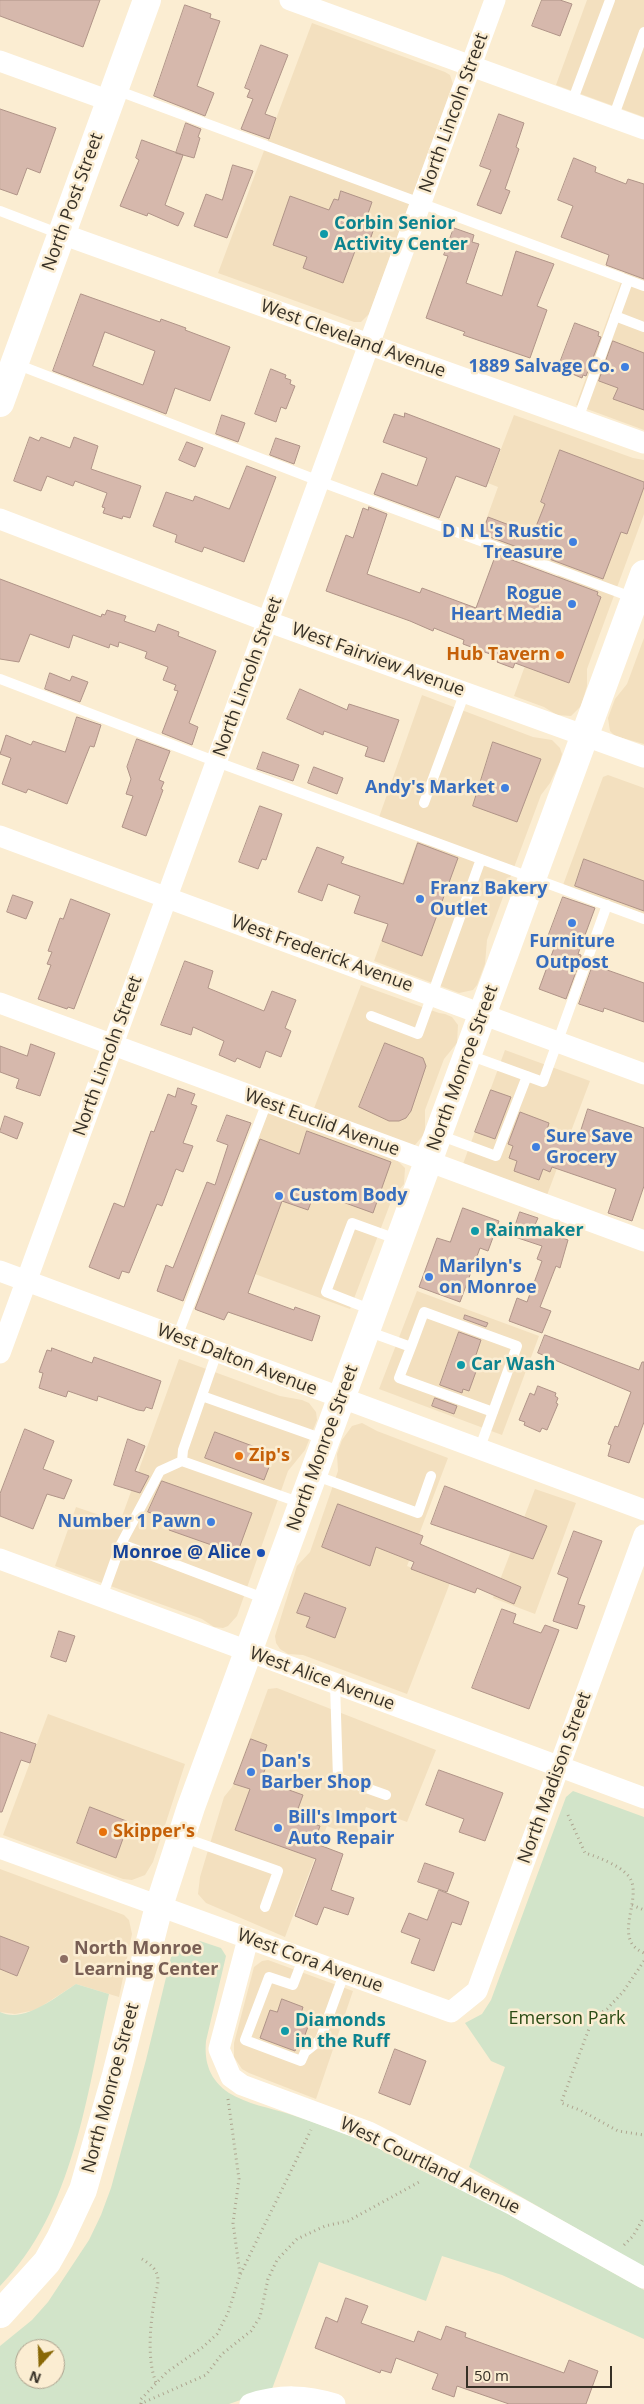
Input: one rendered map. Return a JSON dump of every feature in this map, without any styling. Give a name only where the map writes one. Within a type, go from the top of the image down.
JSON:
[{"type":"main road","name":"North Post Street","points":[[0,403],[7,361],[62,234],[147,0]]},
{"type":"main road","name":"North Monroe Street","points":[[0,2314],[47,2262],[60,2240],[82,2190],[116,2075],[159,1906],[181,1837],[585,734],[641,591]]},
{"type":"street","points":[[290,0],[644,129]]},
{"type":"street","name":"North Lincoln Street","points":[[0,1353],[495,0]]},
{"type":"street","points":[[0,61],[113,95]]},
{"type":"street","name":"West Cleveland Avenue","points":[[62,234],[644,443]]},
{"type":"street","name":"West Fairview Avenue","points":[[0,520],[269,622],[585,734],[644,757]]},
{"type":"street","name":"West Frederick Avenue","points":[[0,836],[167,896],[644,1074]]},
{"type":"street","name":"West Euclid Avenue","points":[[0,1003],[644,1241]]},
{"type":"street","name":"West Dalton Avenue","points":[[0,1272],[644,1510]]},
{"type":"street","name":"North Madison Street","points":[[451,2012],[477,1991],[644,1535]]},
{"type":"street","name":"West Alice Avenue","points":[[0,1559],[644,1798]]},
{"type":"street","name":"West Cora Avenue","points":[[0,1848],[451,2012]]},
{"type":"street","name":"West Courtland Avenue","points":[[248,1939],[219,2049],[231,2077],[242,2085],[369,2132],[515,2206],[644,2278]]},
{"type":"street","points":[[250,2404],[278,2397],[312,2397],[335,2404]]},
{"type":"lane","points":[[572,102],[610,0]]},
{"type":"lane","points":[[612,118],[644,32]]},
{"type":"lane","points":[[113,95],[644,286]]},
{"type":"lane","points":[[0,211],[62,234]]},
{"type":"lane","points":[[578,419],[628,281]]},
{"type":"lane","points":[[616,316],[644,326]]},
{"type":"lane","points":[[7,361],[319,481],[641,591]]},
{"type":"lane","points":[[0,679],[217,762],[644,918]]},
{"type":"lane","points":[[424,803],[466,692]]},
{"type":"lane","points":[[371,1016],[418,1034],[481,859]]},
{"type":"lane","points":[[467,1055],[543,1082],[607,905]]},
{"type":"lane","points":[[439,1135],[496,1156],[527,1076]]},
{"type":"lane","points":[[177,1337],[267,1102]]},
{"type":"lane","points":[[400,1241],[352,1223],[326,1292],[410,1347]]},
{"type":"lane","points":[[479,1450],[493,1412],[517,1346],[424,1312],[400,1378],[493,1412]]},
{"type":"lane","points":[[182,1461],[183,1450],[217,1352]]},
{"type":"lane","points":[[202,1396],[326,1440]]},
{"type":"lane","points":[[102,1597],[121,1544],[160,1471],[182,1461],[302,1504]]},
{"type":"lane","points":[[313,1475],[418,1513],[431,1476]]},
{"type":"lane","points":[[121,1544],[267,1599]]},
{"type":"lane","points":[[334,1684],[338,1778],[386,1795]]},
{"type":"lane","points":[[181,1837],[278,1871],[265,1907]]},
{"type":"lane","points":[[303,1959],[293,1985],[268,1976],[245,2040],[301,2061],[305,2052],[320,2040],[344,1974]]},
{"type":"path","points":[[568,1815],[585,1853],[608,1861],[613,1866],[623,1870],[630,1878],[633,1888],[632,1905],[627,1921],[628,1932],[632,1942],[644,1953]]},
{"type":"path","points":[[632,1905],[644,1910]]},
{"type":"path","points":[[644,1961],[623,1992],[607,2009],[593,2018],[561,2103],[580,2110],[618,2131],[644,2135]]},
{"type":"path","points":[[227,2094],[239,2179],[233,2223],[240,2275]]},
{"type":"path","points":[[140,2404],[141,2399],[167,2372],[203,2347],[217,2334],[228,2313],[240,2275],[313,2125]]},
{"type":"path","points":[[140,2404],[206,2375],[222,2354],[251,2330],[260,2317],[268,2279],[277,2260],[296,2239],[324,2226],[348,2221],[422,2180]]},
{"type":"path","points":[[612,2260],[618,2250],[633,2236],[644,2217]]},
{"type":"path","points":[[142,2258],[156,2271],[158,2282],[154,2301],[151,2348],[153,2373],[156,2383]]},
{"type":"shaded area","points":[[587,0],[644,0],[644,117],[556,85]]},
{"type":"shaded area","points":[[312,23],[445,72],[450,75],[453,84],[369,314],[361,322],[354,322],[218,273]]},
{"type":"shaded area","points":[[644,219],[644,430],[576,405]]},
{"type":"shaded area","points":[[514,415],[633,458],[644,460],[644,514],[587,669],[587,686],[581,706],[571,716],[557,715],[544,707],[514,696],[558,575],[477,545],[498,487],[488,483]]},
{"type":"shaded area","points":[[644,638],[644,744],[615,736],[610,731],[608,718],[615,699],[627,684]]},
{"type":"shaded area","points":[[422,695],[533,737],[552,740],[560,748],[562,754],[550,783],[541,795],[487,940],[485,964],[477,985],[473,990],[459,993],[374,961],[418,839],[377,823]]},
{"type":"shaded area","points":[[608,775],[644,788],[644,914],[563,885],[603,777]]},
{"type":"shaded area","points":[[361,985],[445,1014],[452,1017],[458,1025],[457,1043],[444,1059],[425,1110],[425,1133],[415,1145],[405,1145],[313,1111]]},
{"type":"shaded area","points":[[505,1050],[590,1081],[547,1195],[463,1164]]},
{"type":"shaded area","points":[[268,1112],[398,1161],[405,1168],[404,1184],[392,1199],[350,1309],[214,1259]]},
{"type":"shaded area","points":[[417,1291],[539,1336],[502,1435],[379,1389]]},
{"type":"shaded area","points":[[179,1359],[280,1396],[302,1400],[309,1403],[316,1412],[317,1420],[305,1450],[288,1471],[237,1616],[228,1626],[223,1628],[214,1627],[202,1619],[55,1566],[76,1507],[120,1522]]},
{"type":"shaded area","points":[[362,1423],[377,1431],[448,1458],[407,1566],[450,1583],[407,1694],[303,1655],[288,1654],[280,1649],[276,1643],[275,1636],[297,1566],[310,1552],[338,1471],[337,1454],[342,1440],[352,1426]]},
{"type":"shaded area","points":[[535,1489],[576,1503],[535,1614],[493,1598]]},
{"type":"shaded area","points":[[277,1688],[436,1750],[407,1822],[366,1807],[356,1837],[327,1826],[285,1937],[206,1903],[198,1894],[200,1877],[224,1797],[232,1787],[268,1689]]},
{"type":"shaded area","points":[[48,1714],[185,1764],[153,1862],[145,1875],[132,1880],[123,1879],[3,1835]]},
{"type":"shaded area","name":"North Monroe Learning Center","points":[[0,1869],[124,1915],[129,1920],[132,1934],[119,1997],[76,1984],[36,2010],[15,2014],[0,2012]]},
{"type":"shaded area","points":[[268,1960],[353,1991],[316,2099],[249,2073],[242,2069],[234,2057],[234,2043],[254,1967],[262,1961]]},
{"type":"green space","name":"Emerson Park","points":[[573,1791],[644,1817],[644,2267],[469,2167],[505,2067],[491,2061],[465,2023],[482,2014],[491,2000],[566,1797]]},
{"type":"green space","points":[[200,1941],[221,1948],[226,1956],[206,2041],[207,2064],[213,2077],[222,2088],[243,2100],[330,2128],[406,2161],[509,2214],[644,2290],[644,2339],[502,2275],[442,2256],[426,2301],[319,2262],[272,2389],[229,2404],[0,2404],[0,2346],[32,2320],[48,2302],[89,2240],[101,2215],[111,2188],[146,2060],[171,1957],[178,1950],[182,1951],[189,1948],[188,1944],[193,1945]]},
{"type":"green space","points":[[76,1984],[109,1994],[84,2110],[74,2149],[61,2187],[45,2223],[25,2256],[0,2286],[0,2012],[9,2015],[30,2012]]},
{"type":"building","points":[[0,0],[100,0],[83,47],[0,16]]},
{"type":"building","points":[[542,0],[560,0],[572,4],[560,36],[532,26]]},
{"type":"building","points":[[185,5],[211,14],[210,18],[220,21],[197,86],[214,93],[205,116],[154,96]]},
{"type":"building","points":[[261,45],[288,55],[265,114],[276,118],[269,139],[241,129],[253,99],[247,97],[250,90],[245,88]]},
{"type":"building","points":[[0,109],[56,128],[40,173],[27,168],[17,195],[0,189]]},
{"type":"building","points":[[499,114],[524,123],[516,147],[519,149],[505,189],[510,191],[501,214],[477,205],[491,170],[480,166]]},
{"type":"building","points":[[186,123],[201,129],[194,158],[176,153]]},
{"type":"building","points":[[142,140],[183,155],[165,205],[184,213],[178,226],[148,213],[147,216],[120,206],[139,160],[136,158]]},
{"type":"building","points":[[574,158],[596,167],[595,172],[626,184],[628,179],[644,184],[644,279],[606,265],[609,255],[561,237],[573,206],[558,200]]},
{"type":"building","points":[[233,165],[253,171],[227,238],[194,226],[206,194],[222,200]]},
{"type":"building","name":"Corbin Senior Activity Center","points":[[341,191],[372,202],[365,222],[375,225],[368,246],[358,243],[343,283],[303,268],[307,257],[273,245],[290,196],[329,210],[334,199],[338,200]]},
{"type":"building","points":[[454,228],[474,235],[472,242],[479,244],[466,283],[502,296],[516,251],[554,264],[537,306],[547,310],[530,358],[463,335],[465,332],[426,318],[448,256],[444,255]]},
{"type":"building","points":[[81,294],[160,322],[161,319],[230,347],[210,401],[175,388],[166,414],[53,371]],"holes":[[[105,332],[155,351],[143,385],[93,366]]]},
{"type":"building","points":[[575,323],[599,332],[598,336],[601,337],[586,376],[583,375],[582,378],[558,368]]},
{"type":"building","name":"1889 Salvage Co.","points":[[613,341],[644,353],[644,410],[613,399],[618,388],[599,381]]},
{"type":"building","points":[[271,369],[286,375],[285,378],[291,380],[290,384],[295,386],[286,409],[281,407],[276,422],[255,414]]},
{"type":"building","points":[[405,413],[500,449],[486,487],[456,476],[439,518],[374,494],[382,473],[417,486],[427,458],[383,442],[394,414],[404,417]]},
{"type":"building","points":[[222,415],[245,423],[238,442],[216,434]]},
{"type":"building","points":[[30,437],[39,441],[41,437],[70,448],[74,437],[98,446],[91,469],[141,486],[130,518],[123,516],[122,519],[103,513],[105,508],[102,507],[107,493],[75,481],[73,486],[47,476],[41,491],[14,481]]},
{"type":"building","points":[[276,438],[300,446],[294,464],[270,455]]},
{"type":"building","points":[[187,442],[203,448],[195,467],[179,460]]},
{"type":"building","points":[[560,450],[644,482],[644,487],[627,534],[621,532],[603,579],[482,534],[488,517],[533,534],[545,504],[541,502]]},
{"type":"building","points":[[247,466],[276,477],[244,562],[204,547],[202,552],[175,542],[177,535],[153,526],[166,492],[193,501],[195,496],[229,509]]},
{"type":"building","points":[[369,507],[387,514],[367,574],[420,593],[422,588],[476,608],[496,554],[598,592],[597,595],[601,597],[569,683],[515,663],[513,668],[497,662],[498,657],[463,644],[464,640],[434,628],[433,631],[326,591],[346,535],[353,538],[363,508],[368,510]]},
{"type":"building","points":[[0,579],[101,617],[102,614],[105,615],[107,610],[126,616],[124,621],[155,632],[158,624],[179,632],[178,636],[216,651],[189,723],[198,727],[192,745],[162,733],[178,691],[174,690],[176,685],[163,680],[168,667],[145,658],[147,652],[119,642],[118,647],[110,644],[109,648],[73,635],[69,648],[30,634],[19,662],[0,659]]},
{"type":"building","points":[[50,673],[70,681],[72,676],[88,682],[80,702],[45,689]]},
{"type":"building","points":[[300,689],[347,710],[349,704],[399,720],[384,762],[365,756],[368,747],[324,731],[323,735],[287,719]]},
{"type":"building","points":[[77,717],[101,725],[94,747],[90,746],[67,804],[28,789],[26,793],[2,784],[11,758],[0,754],[6,735],[31,745],[33,741],[65,752]]},
{"type":"building","points":[[137,739],[170,751],[159,780],[164,782],[161,789],[163,790],[146,836],[122,827],[133,796],[126,794],[131,779],[127,767]]},
{"type":"building","name":"Andy's Market","points":[[493,742],[541,759],[517,822],[473,806]]},
{"type":"building","points":[[263,752],[299,765],[293,781],[257,769]]},
{"type":"building","points":[[314,767],[343,778],[337,794],[308,783]]},
{"type":"building","points":[[260,806],[282,814],[266,860],[262,859],[258,869],[239,862]]},
{"type":"building","points":[[418,843],[458,858],[422,956],[382,941],[388,924],[354,913],[360,896],[328,884],[322,901],[298,892],[317,847],[344,857],[341,863],[403,884]]},
{"type":"building","points":[[584,859],[644,881],[644,911],[575,886]]},
{"type":"building","points":[[13,895],[33,902],[26,919],[7,912]]},
{"type":"building","points":[[563,897],[595,908],[578,954],[581,955],[580,961],[566,999],[539,989],[557,940],[548,937]]},
{"type":"building","points":[[71,899],[110,914],[74,1009],[68,1007],[67,1009],[38,999],[51,965],[47,964],[52,952],[48,951],[60,918],[63,919]]},
{"type":"building","points":[[185,961],[213,971],[208,988],[264,1011],[272,991],[296,1000],[285,1028],[291,1031],[281,1057],[266,1051],[260,1068],[237,1058],[235,1062],[219,1055],[224,1041],[193,1027],[191,1035],[161,1025]]},
{"type":"building","points":[[593,965],[644,983],[644,1022],[604,1008],[603,1012],[579,1004]]},
{"type":"building","points":[[385,1043],[423,1058],[426,1066],[411,1111],[406,1118],[399,1121],[389,1121],[359,1107]]},
{"type":"building","points":[[31,1044],[55,1053],[40,1096],[16,1088],[19,1079],[0,1072],[0,1046],[27,1056]]},
{"type":"building","points":[[178,1088],[195,1094],[191,1104],[197,1106],[183,1143],[193,1146],[183,1172],[176,1169],[162,1206],[157,1204],[129,1273],[122,1271],[119,1279],[89,1267],[114,1203],[124,1207],[151,1131],[154,1132],[168,1094],[175,1097]]},
{"type":"building","points":[[491,1090],[511,1097],[495,1139],[475,1132]]},
{"type":"building","points":[[588,1109],[644,1128],[644,1186],[632,1221],[608,1213],[616,1189],[552,1167],[550,1172],[543,1169],[539,1180],[514,1171],[517,1161],[509,1158],[513,1146],[508,1144],[520,1112],[549,1123],[547,1130],[577,1141]]},
{"type":"building","points":[[227,1115],[251,1123],[183,1301],[157,1291],[166,1265],[173,1268],[207,1182],[215,1185],[228,1145],[217,1141]]},
{"type":"building","points":[[5,1116],[23,1123],[17,1139],[0,1132]]},
{"type":"building","name":"Custom Body","points":[[307,1131],[391,1162],[373,1213],[315,1192],[308,1210],[282,1201],[248,1293],[294,1310],[295,1307],[320,1316],[312,1341],[228,1312],[224,1320],[195,1309],[260,1139],[299,1154]]},
{"type":"building","points":[[463,1208],[499,1221],[488,1251],[480,1248],[460,1302],[419,1287],[437,1238],[450,1242]]},
{"type":"building","points":[[520,1212],[538,1218],[534,1227],[568,1240],[560,1268],[556,1266],[540,1307],[551,1311],[542,1333],[509,1321],[517,1298],[527,1302],[542,1261],[537,1259],[542,1246],[512,1236]]},
{"type":"building","points":[[465,1315],[488,1323],[486,1327],[464,1319]]},
{"type":"building","points":[[459,1332],[481,1340],[473,1364],[478,1366],[469,1391],[463,1389],[462,1393],[440,1385]]},
{"type":"building","points":[[545,1335],[639,1370],[642,1362],[644,1362],[644,1422],[629,1463],[608,1456],[611,1445],[608,1444],[615,1426],[618,1427],[631,1392],[538,1353]]},
{"type":"building","points":[[52,1348],[92,1363],[94,1357],[161,1381],[152,1409],[146,1407],[144,1411],[138,1410],[98,1396],[97,1401],[68,1391],[66,1397],[39,1388],[43,1373],[39,1372],[47,1350],[51,1351]]},
{"type":"building","points":[[538,1386],[556,1393],[555,1396],[558,1398],[556,1403],[558,1404],[547,1430],[542,1428],[540,1432],[524,1425],[525,1422],[519,1420],[530,1393],[534,1395]]},
{"type":"building","points":[[435,1398],[457,1406],[454,1414],[432,1406]]},
{"type":"building","points":[[25,1429],[54,1441],[43,1469],[72,1480],[64,1499],[47,1494],[33,1529],[0,1516],[0,1494]]},
{"type":"building","name":"Zip's","points":[[215,1432],[274,1454],[264,1480],[205,1458]]},
{"type":"building","points":[[128,1439],[145,1446],[135,1471],[149,1476],[140,1493],[114,1485]]},
{"type":"building","name":"Number 1 Pawn","points":[[162,1481],[252,1513],[237,1554],[169,1530],[173,1521],[148,1512]]},
{"type":"building","points":[[445,1486],[547,1526],[533,1559],[431,1524]]},
{"type":"building","points":[[338,1504],[423,1536],[420,1544],[521,1587],[514,1604],[477,1588],[475,1593],[411,1569],[414,1562],[376,1547],[370,1566],[322,1547]]},
{"type":"building","points":[[574,1531],[602,1541],[578,1604],[585,1606],[577,1629],[553,1621],[568,1578],[558,1574]]},
{"type":"building","points":[[305,1593],[346,1608],[335,1638],[306,1627],[310,1617],[297,1613]]},
{"type":"building","points":[[502,1609],[516,1614],[513,1623],[541,1633],[545,1625],[559,1630],[529,1709],[472,1688]]},
{"type":"building","points":[[59,1631],[75,1636],[66,1662],[51,1657]]},
{"type":"building","points":[[0,1732],[36,1744],[30,1763],[21,1760],[2,1812],[0,1812]]},
{"type":"building","points":[[251,1739],[267,1745],[261,1762],[267,1764],[261,1780],[303,1795],[295,1817],[320,1826],[314,1843],[343,1854],[331,1890],[354,1898],[348,1915],[324,1907],[317,1925],[295,1916],[316,1859],[235,1830],[250,1789],[234,1784]]},
{"type":"building","points":[[439,1770],[503,1793],[485,1841],[459,1832],[464,1819],[426,1805]]},
{"type":"building","name":"Skipper's","points":[[90,1807],[129,1822],[116,1858],[77,1843]]},
{"type":"building","points":[[425,1863],[454,1873],[447,1892],[418,1882]]},
{"type":"building","points":[[439,1890],[469,1902],[461,1925],[452,1922],[434,1971],[411,1963],[420,1939],[401,1932],[409,1913],[427,1920]]},
{"type":"building","points":[[0,1936],[29,1947],[17,1976],[0,1969]]},
{"type":"building","name":"Diamonds in the Ruff","points":[[282,1999],[303,2007],[300,2017],[310,2021],[301,2046],[298,2044],[295,2051],[260,2038],[270,2010],[277,2012]]},
{"type":"building","points":[[395,2049],[426,2061],[410,2105],[379,2093]]},
{"type":"building","points":[[346,2298],[368,2306],[361,2323],[414,2342],[418,2331],[441,2340],[446,2326],[466,2333],[465,2337],[564,2373],[569,2360],[598,2371],[586,2404],[509,2404],[457,2386],[454,2397],[432,2389],[438,2374],[396,2358],[391,2373],[381,2370],[380,2373],[315,2348],[326,2317],[337,2322]]},
{"type":"place","name":"Corbin Senior Activity Center","points":[[324,234]]},
{"type":"place","name":"1889 Salvage Co.","points":[[625,367]]},
{"type":"place","name":"D N L's Rustic Treasure","points":[[573,542]]},
{"type":"place","name":"Rogue Heart Media","points":[[572,604]]},
{"type":"place","name":"Hub Tavern","points":[[560,655]]},
{"type":"place","name":"Andy's Market","points":[[505,788]]},
{"type":"place","name":"Franz Bakery Outlet","points":[[420,899]]},
{"type":"place","name":"Furniture Outpost","points":[[572,923]]},
{"type":"place","name":"Sure Save Grocery","points":[[536,1147]]},
{"type":"place","name":"Custom Body","points":[[279,1196]]},
{"type":"place","name":"Rainmaker","points":[[475,1231]]},
{"type":"place","name":"Marilyn's on Monroe","points":[[429,1277]]},
{"type":"place","name":"Car Wash","points":[[461,1365]]},
{"type":"place","name":"Zip's","points":[[239,1456]]},
{"type":"place","name":"Number 1 Pawn","points":[[211,1522]]},
{"type":"place","name":"Monroe @ Alice","points":[[261,1553]]},
{"type":"place","name":"Dan's Barber Shop","points":[[251,1772]]},
{"type":"place","name":"Bill's Import Auto Repair","points":[[278,1828]]},
{"type":"place","name":"Skipper's","points":[[103,1832]]},
{"type":"place","name":"North Monroe Learning Center","points":[[64,1959]]},
{"type":"place","name":"Diamonds in the Ruff","points":[[285,2031]]}]
